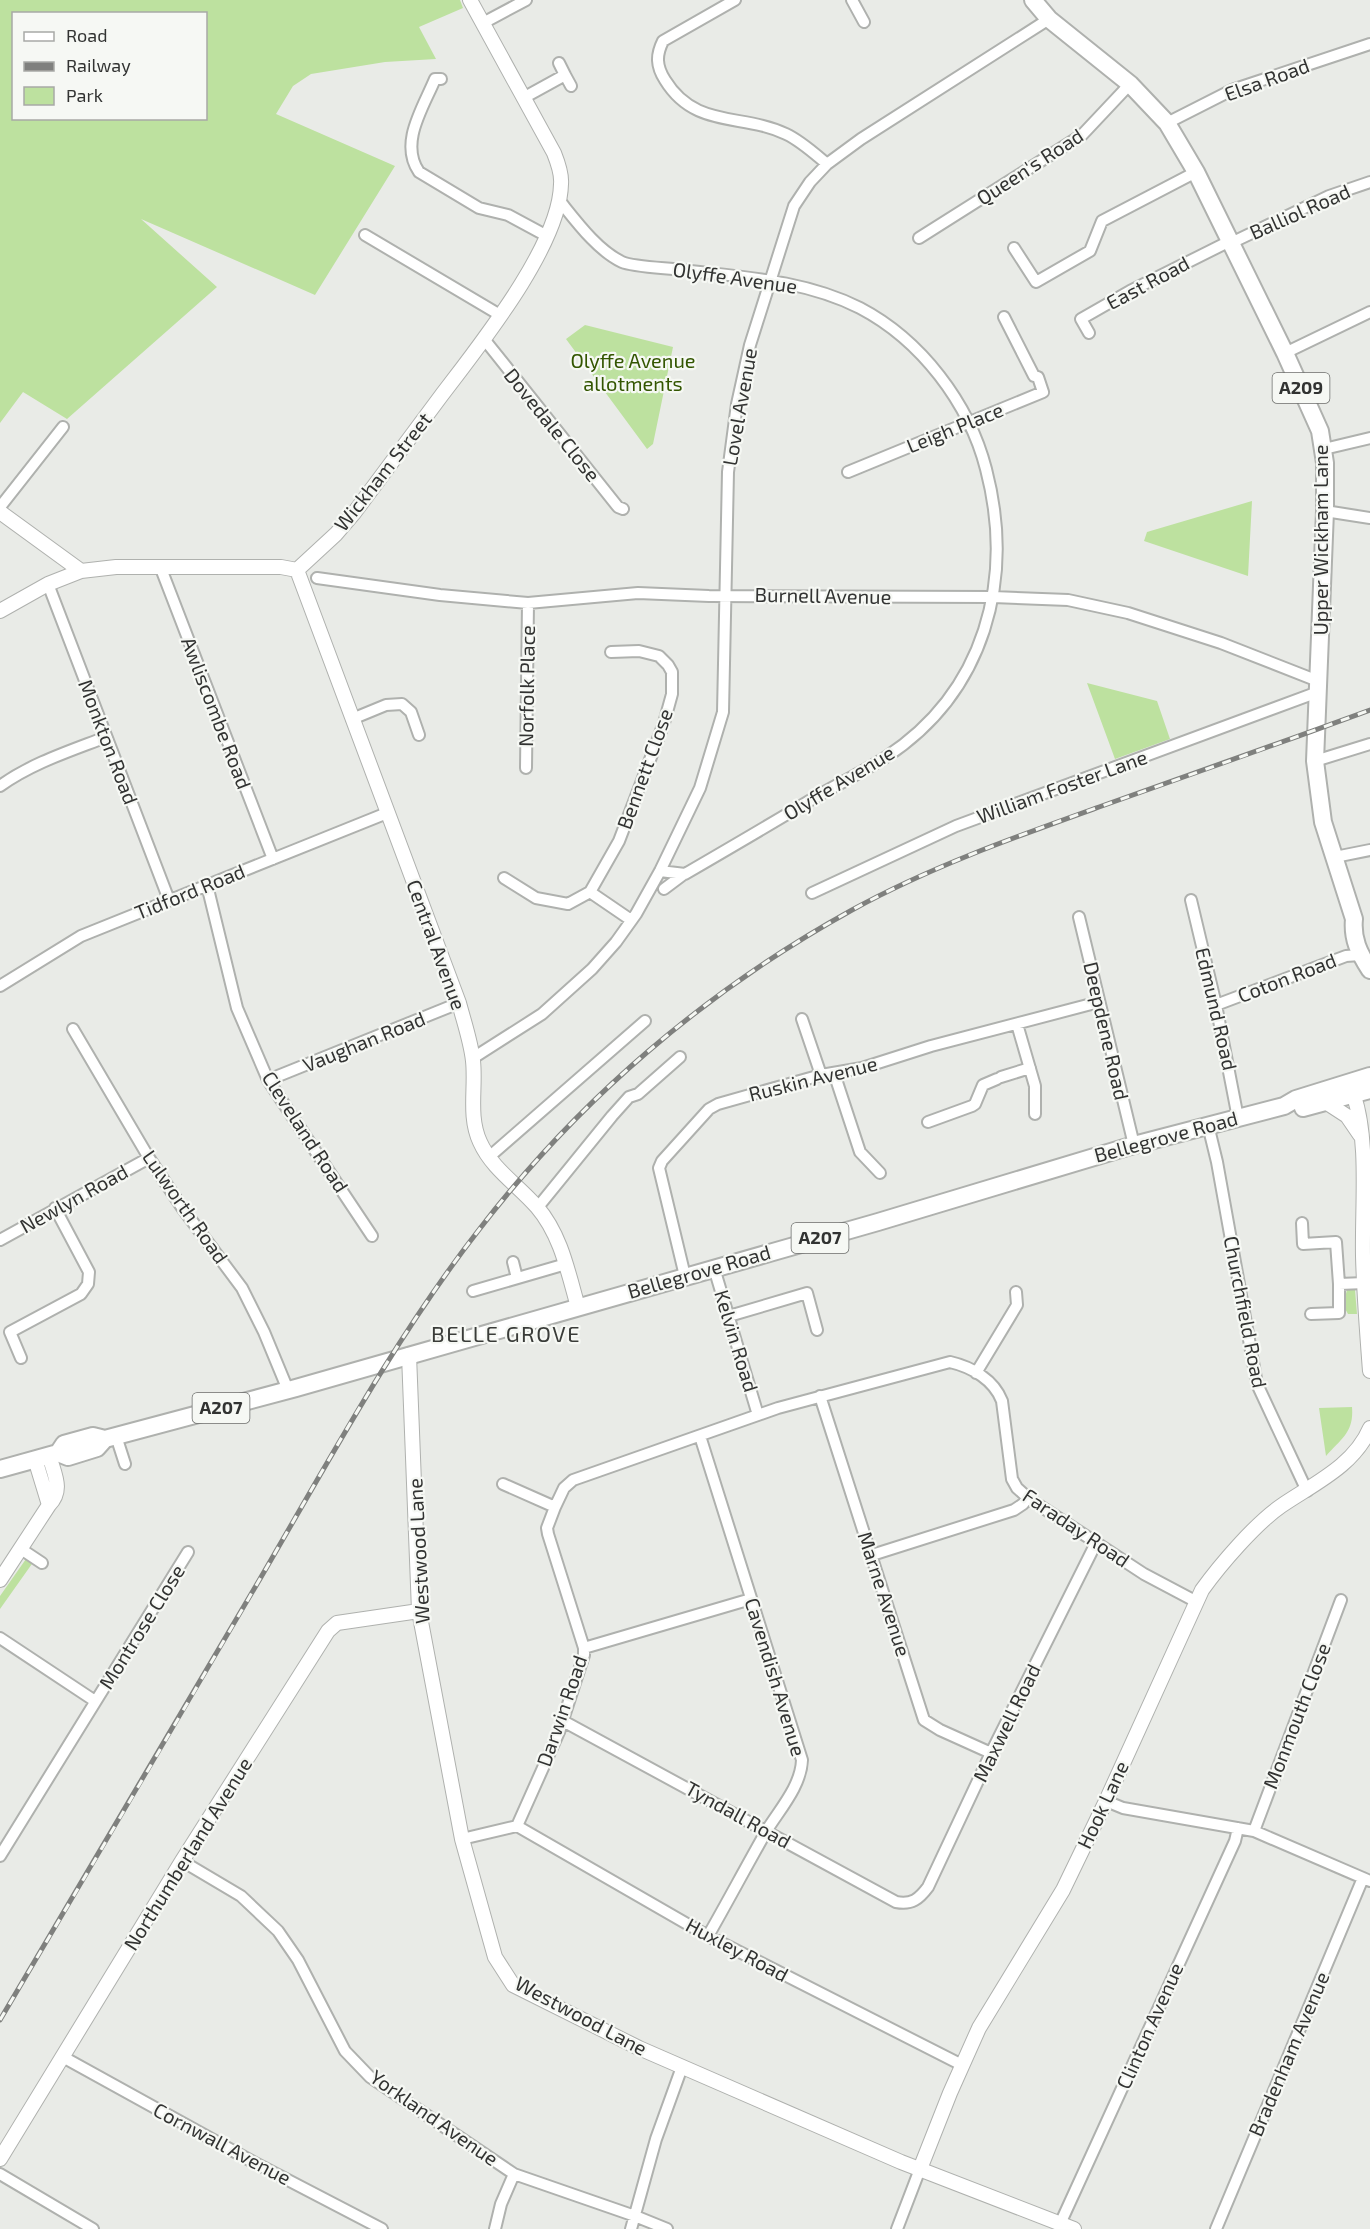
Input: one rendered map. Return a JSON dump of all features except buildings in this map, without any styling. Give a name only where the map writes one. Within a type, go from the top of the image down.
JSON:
[{"type":"main road","name":"Upper Wickham Lane","points":[[1032,0],[1049,19],[1130,84],[1167,123],[1196,172],[1314,415],[1324,449],[1325,511],[1315,761],[1323,822],[1354,919],[1353,933],[1360,955],[1370,969]]},
{"type":"main road","name":"Upper Wickham Lane","points":[[1354,919],[1363,928],[1370,952],[1370,969]]},
{"type":"main road","name":"A207","points":[[1326,1097],[1370,1076]]},
{"type":"main road","name":"A207","points":[[1326,1097],[1362,1093]]},
{"type":"main road","name":"Bellegrove Road","points":[[0,1469],[48,1456],[68,1457],[97,1448],[111,1438],[929,1208],[1134,1145],[1284,1106],[1296,1099],[1326,1097]]},
{"type":"street","name":"Wickham Street","points":[[297,570],[336,534],[354,513],[484,339],[523,280],[547,236],[559,200],[562,184],[560,170],[546,135],[470,0]]},
{"type":"street","points":[[483,23],[526,0]]},
{"type":"street","points":[[735,0],[663,41],[657,60],[660,72],[679,98],[694,109],[707,115],[786,134],[827,164]]},
{"type":"street","points":[[852,0],[864,22]]},
{"type":"street","name":"Lovel Avenue","points":[[473,1058],[542,1014],[566,994],[608,951],[633,917],[660,871],[700,788],[723,712],[724,596],[730,447],[742,375],[794,206],[810,182],[827,164],[881,125],[1049,19]]},
{"type":"street","name":"Elsa Road","points":[[1167,123],[1233,90],[1370,44]]},
{"type":"street","points":[[559,63],[571,86]]},
{"type":"street","points":[[525,97],[565,75]]},
{"type":"street","points":[[441,79],[435,79],[413,134],[410,144],[413,164],[419,172],[479,208],[508,215],[547,236]]},
{"type":"street","name":"Queen's Road","points":[[920,238],[1082,135],[1130,84]]},
{"type":"street","points":[[1014,248],[1036,282],[1090,250],[1102,221],[1196,172]]},
{"type":"street","name":"Balliol Road","points":[[1230,242],[1329,196],[1370,182]]},
{"type":"street","name":"Olyffe Avenue","points":[[559,200],[588,237],[623,263],[771,280],[810,289],[838,299],[861,309],[883,323],[907,341],[944,380],[969,422],[984,459],[993,495],[996,523],[993,597],[982,642],[972,664],[951,697],[923,727],[887,756],[685,874]]},
{"type":"street","points":[[365,235],[500,315]]},
{"type":"street","name":"East Road","points":[[1089,333],[1082,319],[1130,291],[1230,242]]},
{"type":"street","points":[[1285,353],[1370,312]]},
{"type":"street","name":"Leigh Place","points":[[848,472],[1043,392],[1038,377],[1034,376],[1004,317]]},
{"type":"street","name":"Dovedale Close","points":[[484,339],[618,507],[623,508]]},
{"type":"street","points":[[0,507],[63,427]]},
{"type":"street","points":[[1324,449],[1370,438]]},
{"type":"street","points":[[1325,511],[1370,518]]},
{"type":"street","points":[[0,512],[81,571]]},
{"type":"street","points":[[0,611],[48,584],[81,571],[160,566],[281,567],[297,570]]},
{"type":"street","name":"Awliscombe Road","points":[[160,566],[273,859]]},
{"type":"street","name":"Central Avenue","points":[[297,570],[459,1003],[473,1058],[473,1121],[480,1142],[502,1173],[538,1208],[556,1237],[578,1307]]},
{"type":"street","name":"Burnell Avenue","points":[[317,578],[440,595],[528,603],[638,593],[1068,600],[1128,613],[1221,643],[1318,686]]},
{"type":"street","name":"Monkton Road","points":[[48,584],[169,900]]},
{"type":"street","name":"Norfolk Place","points":[[526,768],[528,603]]},
{"type":"street","name":"Bennett Close","points":[[590,892],[619,841],[662,731],[672,694],[672,672],[659,656],[639,651],[611,652]]},
{"type":"street","name":"William Foster Lane","points":[[812,893],[956,826],[1318,686]]},
{"type":"street","points":[[352,719],[386,705],[402,704],[411,712],[419,735]]},
{"type":"street","points":[[0,786],[44,761],[106,737]]},
{"type":"street","points":[[1315,761],[1370,744]]},
{"type":"street","name":"Tidford Road","points":[[0,986],[81,936],[387,813]]},
{"type":"street","points":[[1335,857],[1370,850]]},
{"type":"street","points":[[660,871],[685,874]]},
{"type":"street","name":"Lovel Avenue","points":[[633,917],[685,874]]},
{"type":"street","points":[[504,878],[536,898],[567,904],[590,892],[633,917]]},
{"type":"street","name":"Cleveland Road","points":[[207,885],[237,1008],[268,1080],[372,1236]]},
{"type":"street","name":"Edmund Road","points":[[1191,900],[1216,1005],[1238,1118]]},
{"type":"street","name":"Deepdene Road","points":[[1079,917],[1134,1145]]},
{"type":"street","name":"Coton Road","points":[[1216,1005],[1346,956],[1360,955]]},
{"type":"street","name":"Ruskin Avenue","points":[[685,1276],[659,1173],[662,1161],[710,1109],[718,1104],[821,1075],[862,1068],[931,1046],[1099,1002]]},
{"type":"street","name":"Vaughan Road","points":[[268,1080],[459,1003]]},
{"type":"street","points":[[802,1019],[821,1075]]},
{"type":"street","points":[[489,1157],[645,1021]]},
{"type":"street","points":[[1017,1024],[1030,1068],[1036,1099],[1035,1114]]},
{"type":"street","name":"Lulworth Road","points":[[73,1029],[149,1158],[183,1209],[242,1288],[264,1332],[288,1390]]},
{"type":"street","points":[[538,1208],[629,1097],[638,1094],[680,1057]]},
{"type":"street","points":[[928,1122],[975,1104],[983,1085],[1030,1068]]},
{"type":"street","points":[[834,1073],[860,1152],[880,1173]]},
{"type":"street","points":[[1362,1093],[1365,1118],[1361,1137],[1365,1283],[1370,1368]]},
{"type":"street","points":[[1326,1097],[1347,1116],[1361,1137]]},
{"type":"street","name":"Churchfield Road","points":[[1208,1125],[1257,1384],[1306,1491]]},
{"type":"street","name":"Newlyn Road","points":[[0,1240],[149,1158]]},
{"type":"street","points":[[21,1358],[10,1332],[81,1294],[88,1284],[89,1272],[55,1208]]},
{"type":"street","points":[[1302,1223],[1303,1244],[1336,1242],[1340,1313],[1311,1314]]},
{"type":"street","points":[[513,1262],[517,1278]]},
{"type":"street","points":[[473,1291],[566,1264]]},
{"type":"street","name":"Kelvin Road","points":[[714,1268],[758,1415]]},
{"type":"street","points":[[1339,1284],[1365,1283]]},
{"type":"street","points":[[976,1372],[1017,1305],[1016,1292]]},
{"type":"street","points":[[729,1316],[807,1293],[818,1330]]},
{"type":"street","name":"Westwood Lane","points":[[409,1355],[419,1611],[462,1839],[495,1957],[513,1985],[682,2067],[920,2169],[1074,2229]]},
{"type":"street","name":"Faraday Road","points":[[758,1415],[942,1362],[959,1364],[976,1372],[997,1389],[1002,1401],[1012,1479],[1017,1488],[1028,1498],[1165,1587],[1195,1601]]},
{"type":"street","name":"Marne Avenue","points":[[820,1396],[924,1720],[991,1754]]},
{"type":"street","name":"Darwin Road","points":[[517,1826],[563,1721],[583,1659],[584,1648],[547,1528],[564,1488],[573,1480],[758,1415]]},
{"type":"street","name":"Hook Lane","points":[[897,2229],[962,2065],[999,1994],[1063,1890],[1106,1801],[1195,1601],[1214,1573],[1237,1547],[1279,1507],[1334,1472],[1353,1453],[1370,1428]]},
{"type":"street","name":"Cavendish Avenue","points":[[700,1436],[802,1760],[798,1781],[767,1830],[708,1936]]},
{"type":"street","points":[[111,1438],[125,1464]]},
{"type":"street","points":[[0,1580],[49,1505],[48,1456]]},
{"type":"street","points":[[503,1484],[555,1507]]},
{"type":"street","points":[[872,1555],[1014,1510],[1028,1498]]},
{"type":"street","name":"Maxwell Road","points":[[915,1901],[928,1887],[1096,1543]]},
{"type":"street","points":[[21,1549],[42,1563]]},
{"type":"street","name":"Montrose Close","points":[[0,1856],[90,1714],[95,1701],[188,1552]]},
{"type":"street","points":[[584,1648],[751,1599]]},
{"type":"street","name":"Monmouth Close","points":[[1254,1831],[1341,1600]]},
{"type":"street","name":"Northumberland Avenue","points":[[0,2159],[182,1861],[328,1631],[337,1623],[419,1611]]},
{"type":"street","points":[[0,1638],[95,1701]]},
{"type":"street","name":"Tyndall Road","points":[[563,1721],[896,1902],[915,1901]]},
{"type":"street","points":[[1106,1801],[1124,1808],[1254,1831],[1367,1880]]},
{"type":"street","points":[[462,1839],[517,1826]]},
{"type":"street","name":"Huxley Road","points":[[517,1826],[708,1936],[962,2065]]},
{"type":"street","name":"Clinton Avenue","points":[[1060,2224],[1235,1841],[1238,1828]]},
{"type":"street","name":"Yorkland Avenue","points":[[182,1861],[241,1896],[278,1931],[298,1960],[345,2051],[370,2077],[514,2174],[667,2229]]},
{"type":"street","name":"Bradenham Avenue","points":[[1216,2229],[1367,1880]]},
{"type":"street","name":"Cornwall Avenue","points":[[63,2056],[255,2163],[382,2229]]},
{"type":"street","points":[[631,2229],[656,2139],[682,2067]]},
{"type":"street","points":[[0,2174],[93,2229]]},
{"type":"street","points":[[495,2229],[501,2204],[514,2174]]},
{"type":"green space","points":[[0,0],[460,0],[463,8],[419,27],[436,59],[385,62],[311,74],[293,86],[276,114],[395,166],[315,295],[141,219],[217,287],[67,419],[23,392],[0,423]]},
{"type":"green space","name":"Olyffe Avenue allotments","points":[[585,325],[673,347],[653,444],[647,449],[566,339]]},
{"type":"green space","points":[[1252,501],[1248,576],[1144,541],[1147,532]]},
{"type":"green space","points":[[1087,683],[1157,701],[1170,739],[1115,759]]},
{"type":"green space","points":[[1347,1290],[1355,1290],[1357,1314],[1348,1314],[1343,1305]]},
{"type":"green space","points":[[1352,1407],[1349,1429],[1326,1456],[1319,1408]]},
{"type":"green space","points":[[26,1559],[34,1561],[0,1609],[0,1596]]},
{"type":"railway","points":[[0,2020],[389,1359],[447,1272],[478,1231],[559,1136],[602,1093],[648,1051],[747,975],[798,941],[882,894],[1004,841],[1370,710]]},
{"type":"district","name":"BELLE GROVE","points":[[506,1334]]}]
